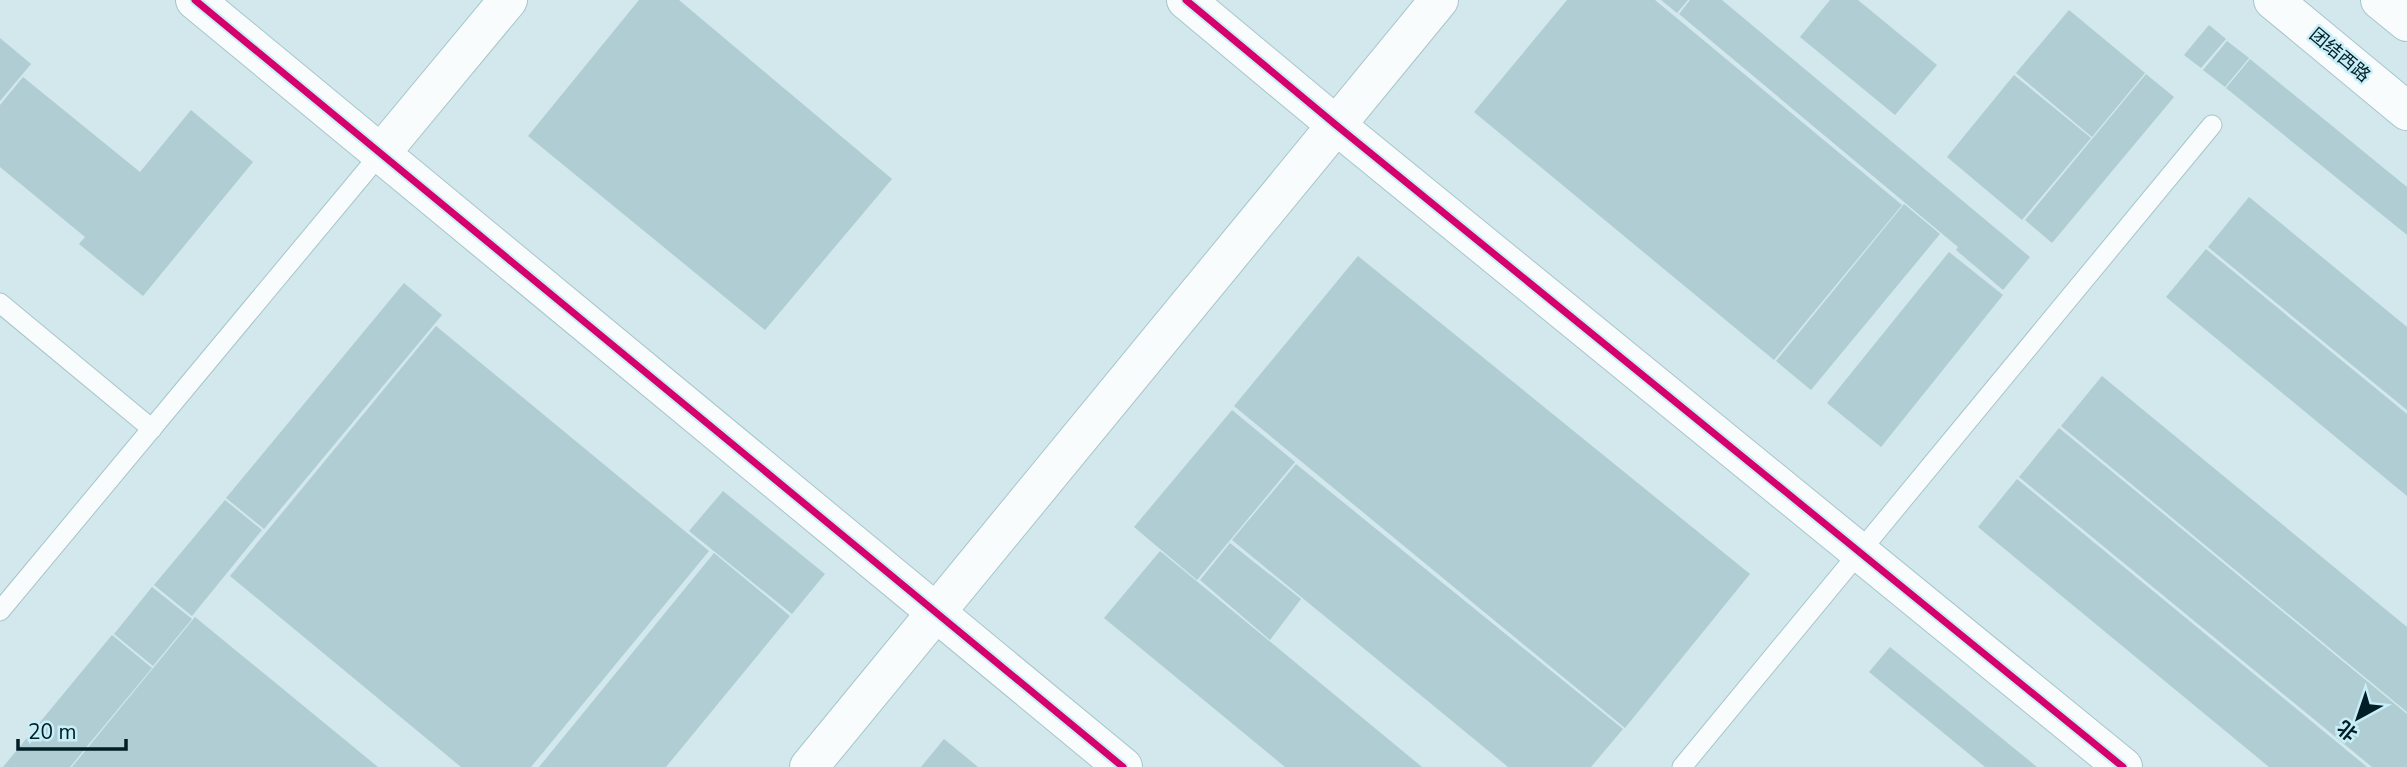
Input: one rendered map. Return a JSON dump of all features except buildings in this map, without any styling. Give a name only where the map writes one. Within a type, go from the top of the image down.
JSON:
[{"type":"street","points":[[195,0],[1123,767]]},
{"type":"street","points":[[381,153],[508,0]]},
{"type":"street","points":[[1186,0],[2123,767]]},
{"type":"street","points":[[809,767],[1438,0]]},
{"type":"street","name":"团结西路","points":[[2273,0],[2407,111]]},
{"type":"street","points":[[2380,0],[2407,22]]},
{"type":"lane","points":[[1682,767],[2212,125]]},
{"type":"lane","points":[[0,611],[381,153]]},
{"type":"lane","points":[[0,303],[152,429]]},
{"type":"cycle path","points":[[195,0],[1123,767]]},
{"type":"cycle path","points":[[1186,0],[2123,767]]}]
